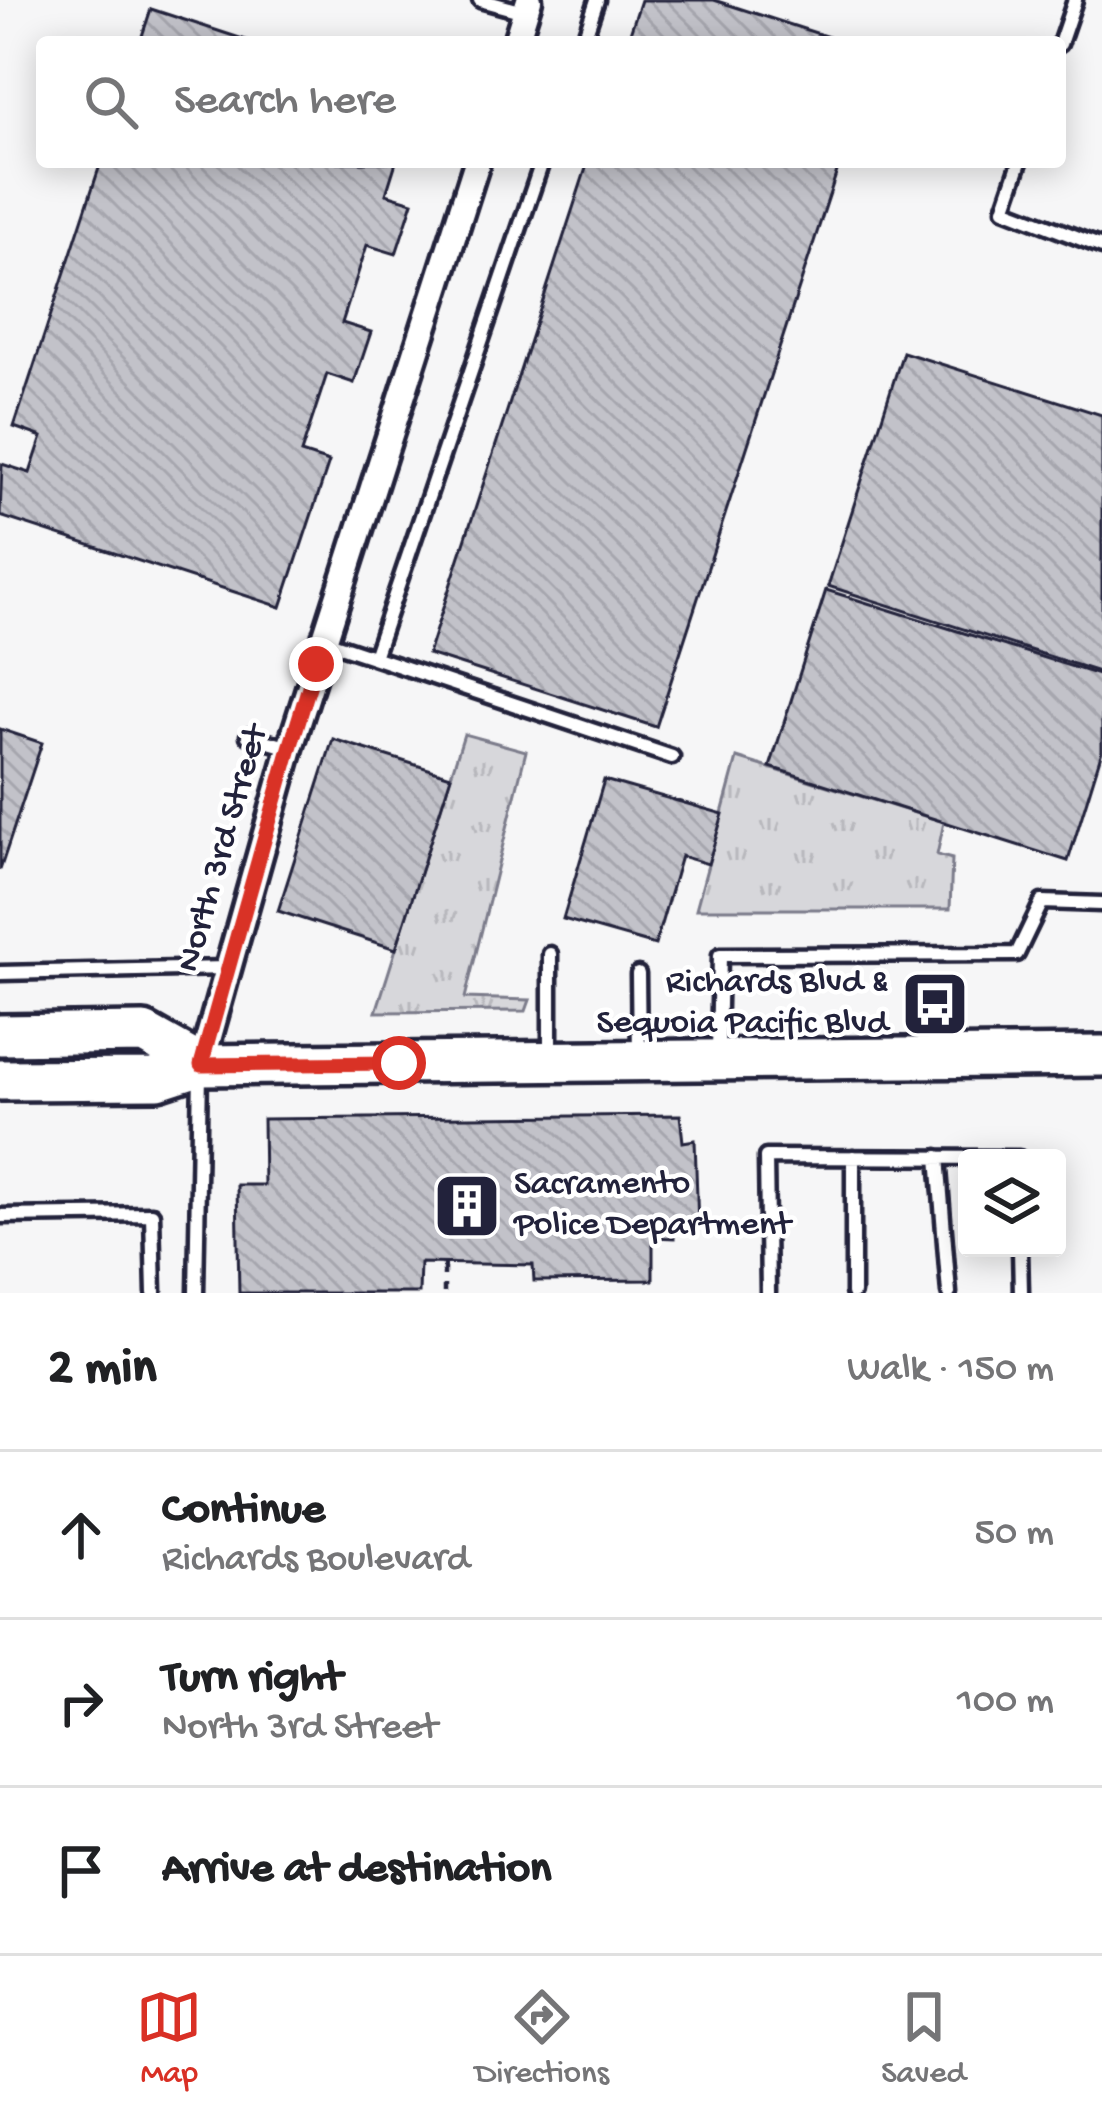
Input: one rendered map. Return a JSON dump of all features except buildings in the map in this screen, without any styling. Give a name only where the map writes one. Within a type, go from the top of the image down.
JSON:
[{"type":"main road","points":[[0,1035],[145,1033],[201,1065]]},
{"type":"main road","points":[[0,1080],[158,1079],[201,1065],[1102,1056]]},
{"type":"street","points":[[518,36],[527,6]]},
{"type":"street","name":"North 3rd Street","points":[[201,1065],[290,748],[475,168]]},
{"type":"lane","points":[[480,0],[527,6]]},
{"type":"lane","points":[[585,36],[597,0]]},
{"type":"lane","points":[[1063,36],[1075,0]]},
{"type":"lane","points":[[374,657],[540,168]]},
{"type":"lane","points":[[1018,168],[1004,209],[1102,247]]},
{"type":"lane","points":[[324,641],[673,757]]},
{"type":"lane","points":[[248,736],[290,748]]},
{"type":"lane","points":[[718,1059],[720,956],[1017,954],[1042,902],[1102,904]]},
{"type":"lane","points":[[549,1061],[550,954]]},
{"type":"lane","points":[[0,973],[227,968]]},
{"type":"lane","points":[[638,974],[639,1060]]},
{"type":"lane","name":"North 3rd Street","points":[[196,1293],[201,1065]]},
{"type":"lane","points":[[768,1293],[766,1157],[958,1157]]},
{"type":"lane","points":[[853,1157],[853,1293]]},
{"type":"lane","points":[[938,1157],[949,1293]]},
{"type":"lane","points":[[0,1216],[152,1214],[154,1293]]},
{"type":"lane","points":[[1020,1257],[1021,1293]]},
{"type":"path","points":[[444,1264],[444,1293]]},
{"type":"green space","points":[[464,734],[526,751],[465,998],[530,1000],[526,1011],[376,1012]]},
{"type":"green space","points":[[737,758],[944,822],[937,855],[952,859],[950,909],[696,909]]},
{"type":"place","name":"Richards Blvd & Sequoia Pacific Blvd","points":[[935,1004]]},
{"type":"place","name":"Sacramento Police Department","points":[[467,1206]]},
{"type":"route","points":[[316,664],[201,1065],[399,1063]]}]
